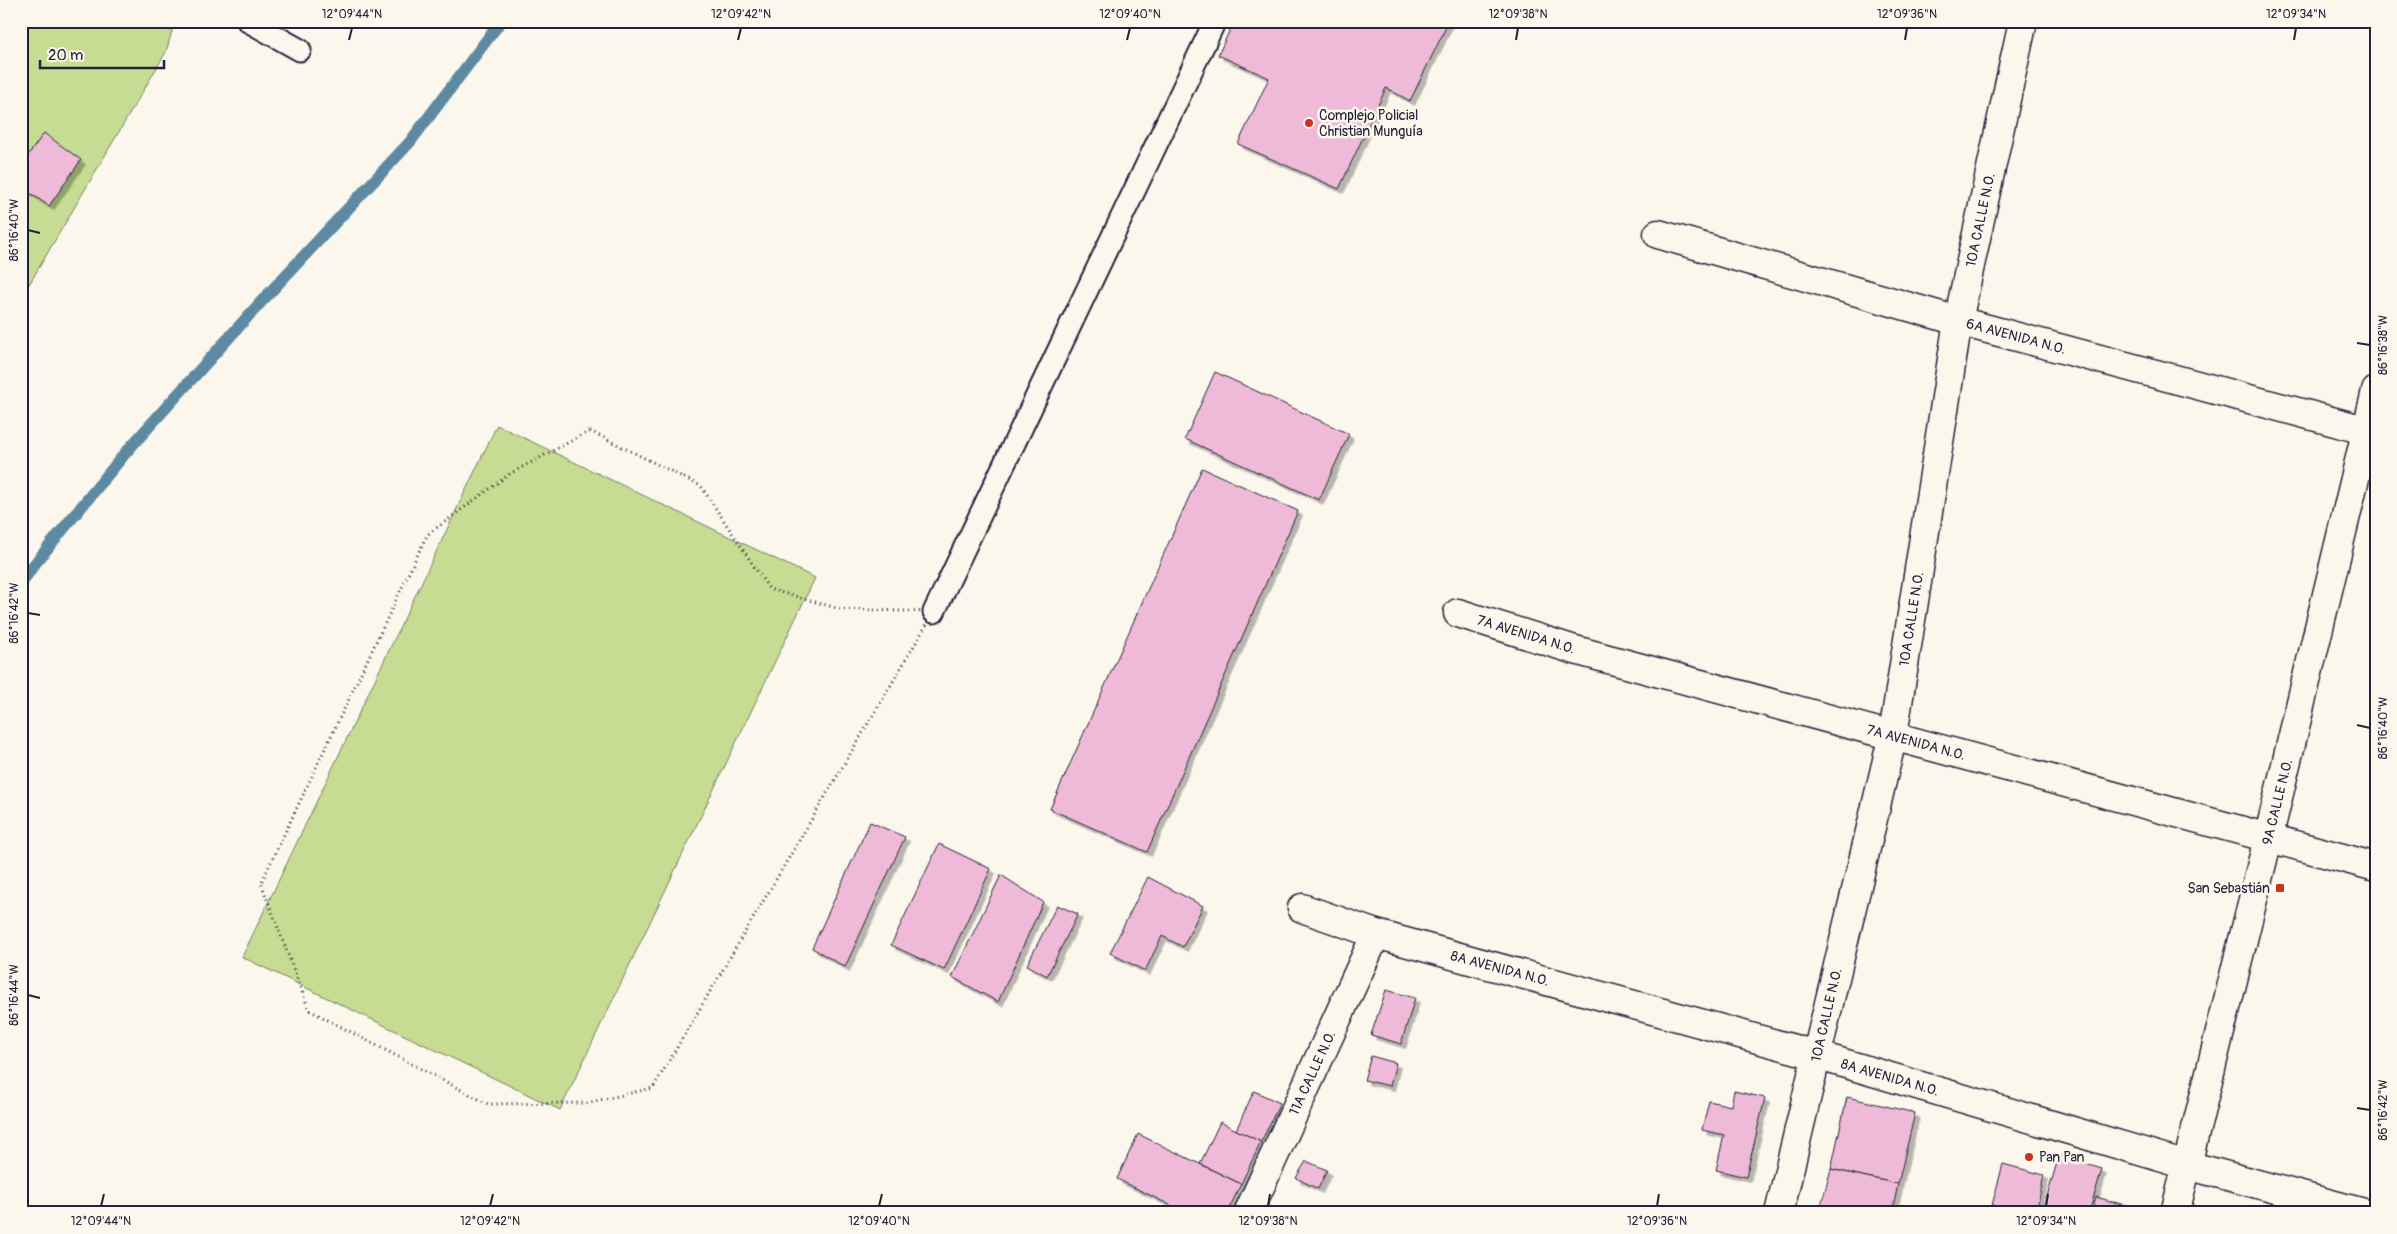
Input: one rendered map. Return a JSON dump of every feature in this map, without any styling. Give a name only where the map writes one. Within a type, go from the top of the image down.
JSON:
[{"type":"street","name":"10A CALLE N.O.","points":[[1779,1213],[1893,735],[1958,321],[2023,21]]},
{"type":"street","name":"6A AVENIDA N.O.","points":[[1658,234],[1958,321],[2371,432]]},
{"type":"street","name":"9A CALLE N.O.","points":[[2175,1213],[2371,432],[2376,391]]},
{"type":"street","name":"7A AVENIDA N.O.","points":[[1458,613],[1575,650],[2376,867]]},
{"type":"street","name":"8A AVENIDA N.O.","points":[[1302,908],[1376,934],[1816,1055],[2187,1165],[2364,1213]]},
{"type":"street","name":"11A CALLE N.O.","points":[[1248,1213],[1376,934]]},
{"type":"lane","points":[[248,21],[300,50]]},
{"type":"lane","points":[[934,612],[1215,21]]},
{"type":"path","points":[[590,431],[701,486],[769,589],[840,609],[934,612],[654,1088],[587,1103],[488,1104],[309,1010],[261,883],[427,535],[511,473],[590,431]]},
{"type":"green space","points":[[21,21],[171,21],[172,31],[166,52],[21,298]]},
{"type":"green space","points":[[497,425],[815,578],[560,1110],[242,957]]},
{"type":"building","name":"Complejo Policial Christian Munguía","points":[[1234,21],[1449,21],[1410,101],[1386,88],[1339,189],[1238,144],[1269,78],[1218,55]]},
{"type":"building","points":[[44,133],[81,160],[49,206],[21,187],[21,165]]},
{"type":"building","points":[[1215,372],[1349,434],[1319,500],[1185,439]]},
{"type":"building","points":[[1202,468],[1298,511],[1147,852],[1050,809]]},
{"type":"building","points":[[870,822],[905,837],[845,967],[812,948]]},
{"type":"building","points":[[939,844],[991,869],[944,970],[891,945]]},
{"type":"building","points":[[1001,875],[1043,902],[998,1002],[952,977]]},
{"type":"building","points":[[1148,877],[1203,906],[1183,947],[1162,936],[1145,971],[1110,953]]},
{"type":"building","points":[[1057,905],[1078,914],[1047,976],[1027,965]]},
{"type":"building","points":[[1386,990],[1415,998],[1401,1044],[1371,1035]]},
{"type":"building","points":[[1371,1056],[1396,1063],[1390,1086],[1364,1080]]},
{"type":"building","points":[[1254,1091],[1280,1103],[1261,1142],[1236,1130]]},
{"type":"building","points":[[1734,1091],[1765,1098],[1746,1177],[1716,1170],[1724,1135],[1702,1130],[1709,1101],[1731,1106]]},
{"type":"building","points":[[1847,1097],[1915,1113],[1898,1184],[1831,1169]]},
{"type":"building","points":[[1220,1122],[1261,1142],[1241,1184],[1200,1164]]},
{"type":"building","points":[[1138,1134],[1241,1184],[1227,1213],[1186,1213],[1117,1179]]},
{"type":"building","points":[[2059,1156],[2102,1169],[2089,1213],[2042,1213]]},
{"type":"building","points":[[1306,1161],[1327,1170],[1318,1189],[1296,1178]]},
{"type":"building","points":[[2003,1164],[2044,1175],[2036,1213],[1990,1213]]},
{"type":"building","points":[[1831,1169],[1898,1184],[1892,1213],[1819,1213]]},
{"type":"building","points":[[2096,1197],[2150,1212],[2150,1213],[2092,1213]]},
{"type":"waterway","points":[[21,584],[33,566],[127,451],[261,302],[410,142],[501,21]]},
{"type":"place","name":"Complejo Policial Christian Munguía","points":[[1309,123]]},
{"type":"place","name":"San Sebastián","points":[[2280,888]]},
{"type":"place","name":"Pan Pan","points":[[2029,1157]]}]
